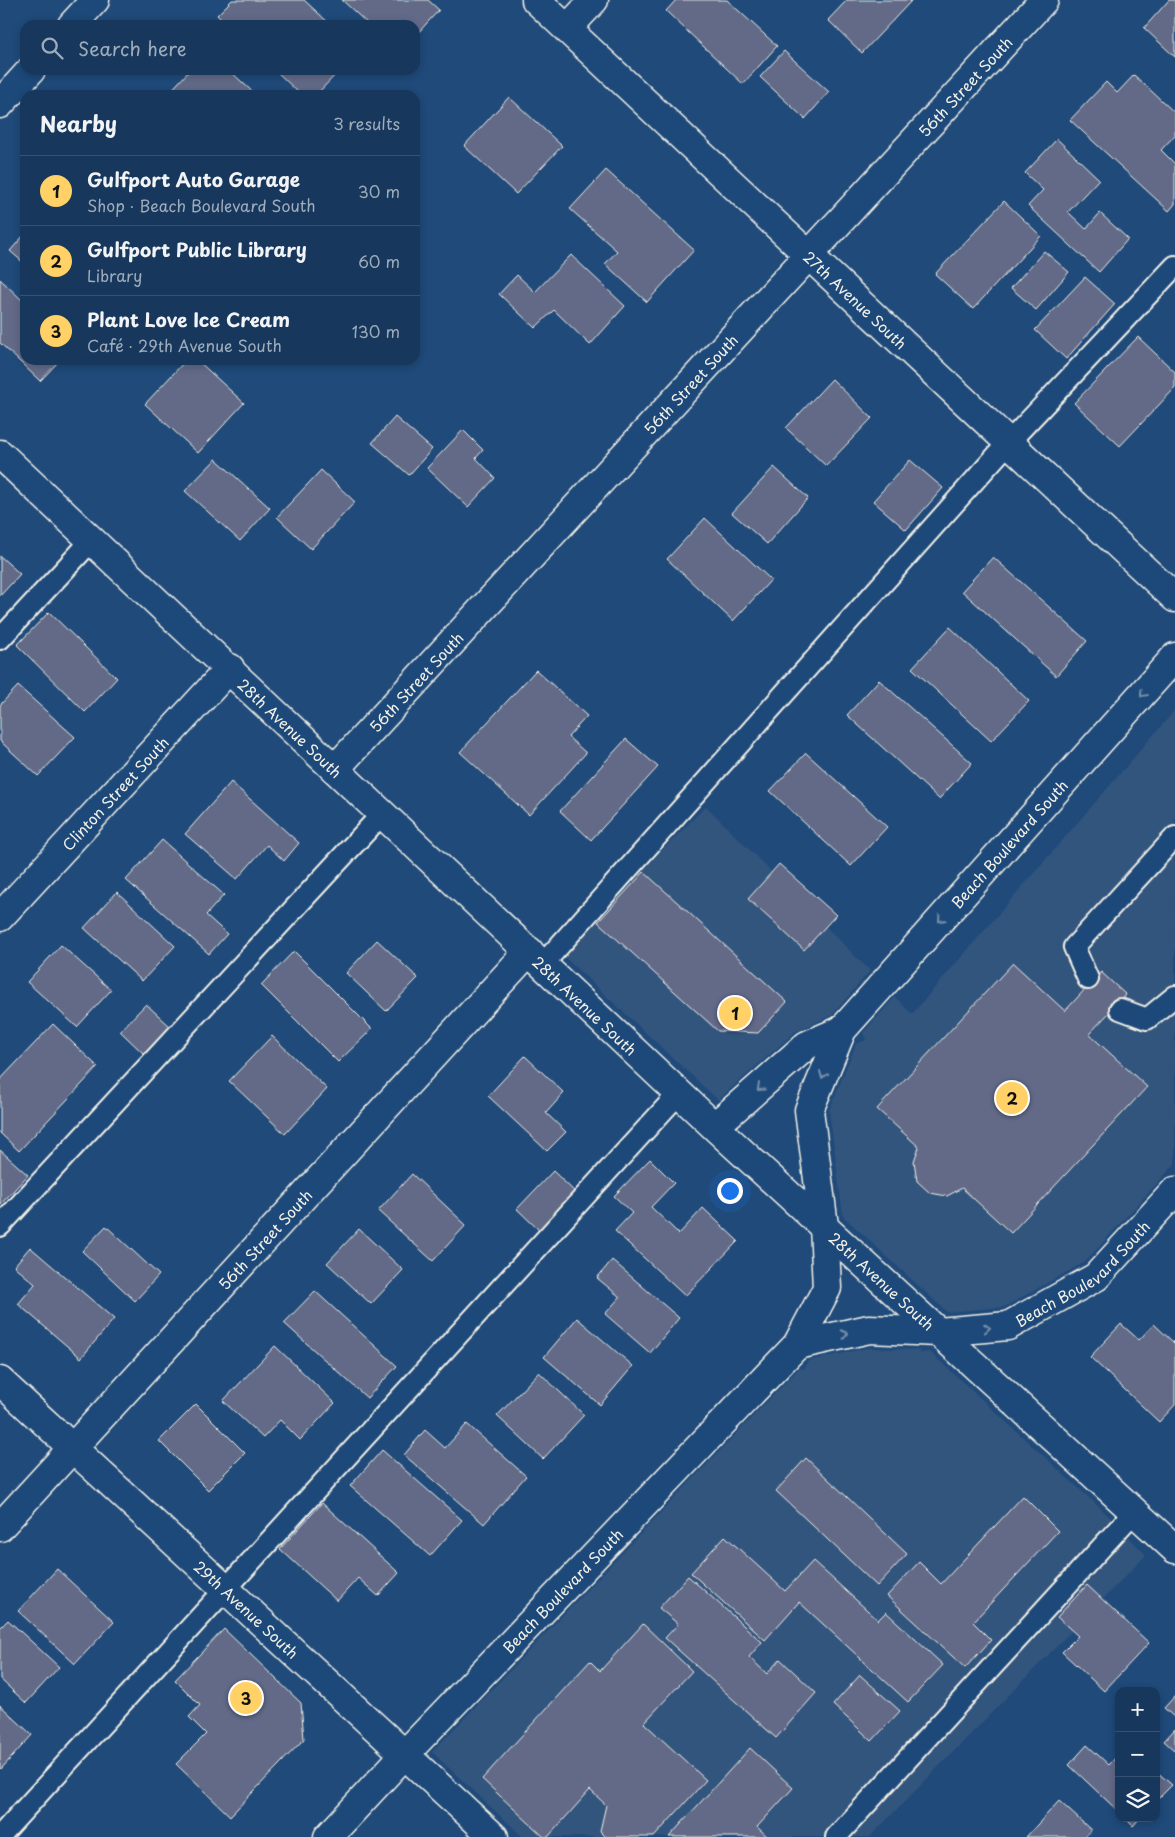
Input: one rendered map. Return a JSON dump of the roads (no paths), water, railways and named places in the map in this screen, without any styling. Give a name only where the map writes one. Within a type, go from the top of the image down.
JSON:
[{"type":"street","points":[[77,20],[95,0]]},
{"type":"street","name":"27th Avenue South","points":[[536,0],[1175,598]]},
{"type":"street","points":[[567,29],[594,0]]},
{"type":"street","name":"56th Street South","points":[[335,769],[1044,0]]},
{"type":"street","points":[[0,104],[26,75]]},
{"type":"street","name":"28th Avenue South","points":[[0,454],[230,668],[382,814],[715,1126],[1174,1547]]},
{"type":"street","name":"Beach Boulevard South","points":[[328,1837],[404,1754],[797,1345],[827,1288],[824,1226],[809,1110],[842,1030],[1175,657]]},
{"type":"street","name":"Clinton Street South","points":[[0,917],[230,668]]},
{"type":"street","name":"56th Street South","points":[[0,1527],[536,958]]},
{"type":"street","name":"Beach Boulevard South","points":[[715,1126],[807,1045],[842,1030]]},
{"type":"street","name":"Beach Boulevard South","points":[[797,1345],[869,1329],[938,1332],[1008,1326],[1096,1277],[1175,1191]]},
{"type":"street","name":"29th Avenue South","points":[[0,1381],[494,1837]]},
{"type":"lane","points":[[536,958],[1008,443],[1175,266]]},
{"type":"lane","points":[[0,639],[92,540]]},
{"type":"lane","points":[[0,1226],[382,814]]},
{"type":"lane","points":[[1088,979],[1074,947],[1175,837]]},
{"type":"lane","points":[[1120,1008],[1147,1020],[1175,996]]},
{"type":"lane","points":[[0,1836],[680,1092]]},
{"type":"lane","points":[[836,1837],[1134,1512]]},
{"type":"place","name":"Gulfport Auto Garage","points":[[735,1013]]},
{"type":"place","name":"Gulfport Public Library","points":[[1012,1098]]},
{"type":"place","name":"Plant Love Ice Cream","points":[[246,1698]]}]
